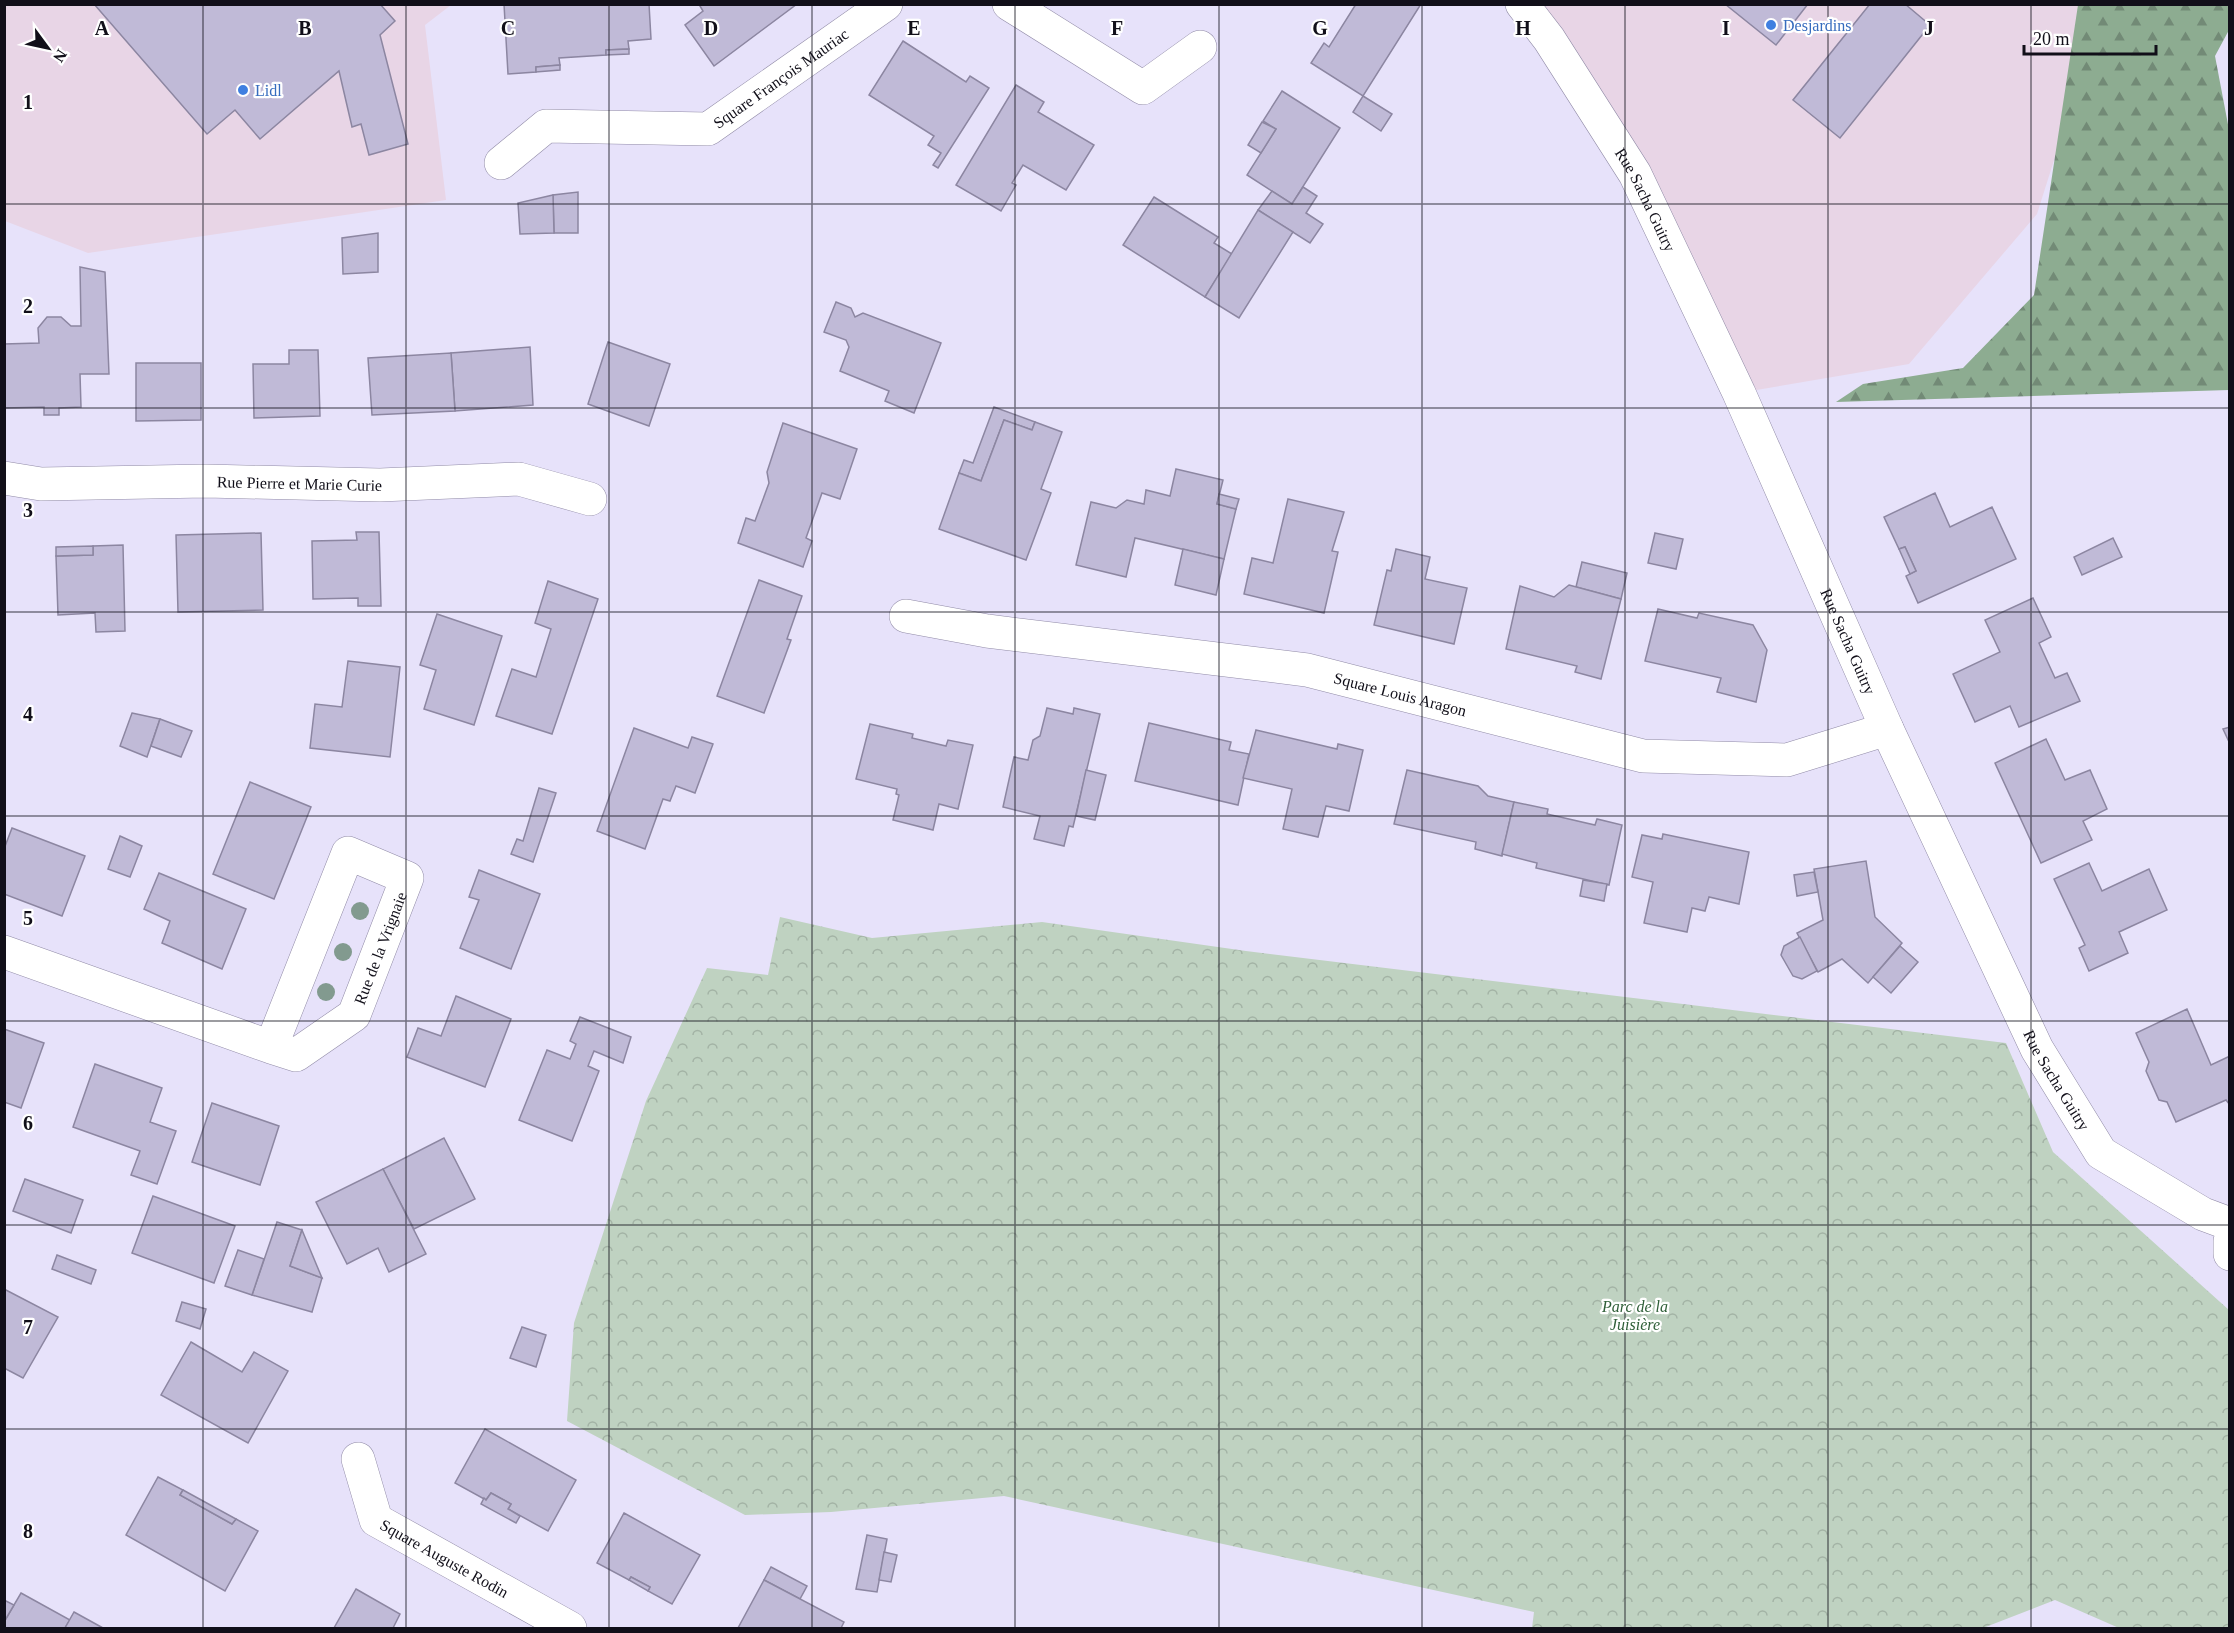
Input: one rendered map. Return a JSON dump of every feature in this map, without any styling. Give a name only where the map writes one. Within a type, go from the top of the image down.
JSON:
[{"type":"street","name":"Square François Mauriac","points":[[501,163],[546,126],[708,129],[886,4]]},
{"type":"street","points":[[1009,4],[1143,88],[1200,47]]},
{"type":"street","name":"Rue Sacha Guitry","points":[[1522,4],[1549,39],[1635,174],[1739,393],[1887,729],[2037,1049],[2101,1153],[2203,1214],[2229,1224]]},
{"type":"street","name":"Rue Pierre et Marie Curie","points":[[4,478],[41,484],[206,481],[380,485],[519,479],[590,499]]},
{"type":"street","name":"Square Louis Aragon","points":[[906,616],[987,631],[1306,670],[1643,756],[1787,759],[1887,729]]},
{"type":"street","name":"Rue de la Vrignaie","points":[[4,952],[271,1047],[296,1055],[354,1015],[407,878],[348,853],[271,1047]]},
{"type":"street","points":[[2229,1241],[2229,1254]]},
{"type":"street","name":"Square Auguste Rodin","points":[[358,1459],[376,1520],[537,1621],[570,1629]]},
{"type":"shaded area","points":[[4,5],[451,5],[425,25],[446,200],[88,253],[5,221]]},
{"type":"shaded area","points":[[1509,5],[2103,5],[2037,214],[1909,364],[1739,393],[1635,174]]},
{"type":"green space","points":[[2078,5],[2229,5],[2229,30],[2215,56],[2230,135],[2229,390],[1836,402],[1863,384],[1963,368],[2034,295]]},
{"type":"green space","name":"Parc de la Juisière","points":[[780,917],[872,938],[1042,922],[1246,951],[2006,1043],[2053,1152],[2229,1310],[2229,1628],[2119,1628],[2055,1600],[1983,1628],[1532,1628],[1534,1612],[1004,1496],[831,1512],[745,1515],[567,1421],[574,1323],[646,1101],[707,968],[768,975]]},
{"type":"building","name":"Lidl","points":[[94,4],[380,4],[395,21],[380,35],[408,144],[369,155],[361,124],[352,127],[339,71],[260,139],[235,110],[207,134]]},
{"type":"building","points":[[504,4],[649,4],[651,39],[628,41],[629,49],[606,50],[606,55],[559,58],[560,65],[536,67],[536,72],[508,74]]},
{"type":"building","points":[[702,4],[797,4],[714,66],[685,25],[703,11],[700,6]]},
{"type":"building","points":[[1356,4],[1421,4],[1363,96],[1311,63],[1324,43],[1329,47]]},
{"type":"building","name":"Desjardins","points":[[1725,4],[1808,4],[1776,45]]},
{"type":"building","points":[[1870,4],[1905,4],[1930,25],[1840,138],[1793,100]]},
{"type":"building","points":[[903,41],[966,82],[970,76],[989,88],[938,168],[933,165],[941,153],[928,145],[934,136],[869,95]]},
{"type":"building","points":[[629,49],[629,54],[606,55],[606,50]]},
{"type":"building","points":[[560,65],[560,70],[536,72],[536,67]]},
{"type":"building","points":[[1016,85],[1044,102],[1038,112],[1094,145],[1066,190],[1023,165],[1012,183],[1016,185],[1001,211],[956,185]]},
{"type":"building","points":[[1282,91],[1340,128],[1292,204],[1247,175],[1276,129],[1263,121]]},
{"type":"building","points":[[1363,96],[1392,114],[1381,131],[1353,112]]},
{"type":"building","points":[[1262,122],[1276,129],[1261,153],[1248,145]]},
{"type":"building","points":[[1303,187],[1317,196],[1306,213],[1323,224],[1310,243],[1258,210],[1272,191],[1292,204]]},
{"type":"building","points":[[578,192],[578,233],[554,233],[553,195]]},
{"type":"building","points":[[553,195],[554,233],[520,234],[518,203]]},
{"type":"building","points":[[1154,197],[1218,237],[1214,243],[1232,254],[1205,297],[1123,245]]},
{"type":"building","points":[[1258,210],[1293,232],[1239,318],[1205,297]]},
{"type":"building","points":[[378,233],[378,272],[343,274],[342,238]]},
{"type":"building","points":[[80,267],[105,272],[109,374],[80,374],[81,407],[59,408],[59,415],[44,415],[44,407],[4,408],[4,344],[39,343],[38,328],[47,317],[61,317],[71,326],[81,326]]},
{"type":"building","points":[[836,302],[851,308],[855,317],[863,313],[941,343],[914,413],[885,401],[889,391],[840,371],[849,347],[846,340],[824,332]]},
{"type":"building","points":[[608,342],[670,364],[649,426],[588,404]]},
{"type":"building","points":[[530,347],[533,405],[455,411],[451,353]]},
{"type":"building","points":[[289,350],[318,350],[320,416],[254,418],[253,364],[289,364]]},
{"type":"building","points":[[451,353],[455,411],[372,415],[368,358]]},
{"type":"building","points":[[136,363],[201,363],[201,420],[136,421]]},
{"type":"building","points":[[994,407],[1035,422],[1032,430],[1004,420],[981,481],[959,473],[964,460],[973,463]]},
{"type":"building","points":[[1004,420],[1032,430],[1035,422],[1062,432],[1041,489],[1051,493],[1026,560],[939,529],[959,473],[981,481]]},
{"type":"building","points":[[783,423],[857,449],[840,499],[822,493],[806,538],[812,541],[803,567],[738,543],[746,518],[755,521],[769,483],[767,472]]},
{"type":"building","points":[[1176,469],[1223,480],[1217,504],[1236,509],[1224,559],[1135,538],[1126,577],[1076,565],[1091,502],[1116,508],[1127,500],[1144,504],[1146,490],[1170,496]]},
{"type":"building","points":[[1935,493],[1950,527],[1992,507],[2016,559],[1918,603],[1906,576],[1916,571],[1905,547],[1899,549],[1884,517]]},
{"type":"building","points":[[1219,494],[1239,499],[1236,509],[1217,504]]},
{"type":"building","points":[[1288,499],[1344,512],[1332,551],[1338,552],[1324,613],[1244,594],[1252,558],[1273,563]]},
{"type":"building","points":[[356,532],[379,532],[381,606],[358,606],[358,598],[313,599],[312,541],[357,540]]},
{"type":"building","points":[[261,533],[263,610],[178,612],[176,535]]},
{"type":"building","points":[[1655,533],[1683,539],[1676,569],[1648,563]]},
{"type":"building","points":[[2113,538],[2122,557],[2082,575],[2074,557]]},
{"type":"building","points":[[123,545],[125,631],[96,632],[95,613],[58,615],[56,556],[93,555],[93,546]]},
{"type":"building","points":[[93,546],[93,555],[56,556],[56,547]]},
{"type":"building","points":[[1905,547],[1916,571],[1910,574],[1899,549]]},
{"type":"building","points":[[1183,549],[1224,559],[1216,595],[1175,585]]},
{"type":"building","points":[[1396,549],[1430,557],[1425,579],[1467,588],[1454,644],[1374,625],[1387,570],[1391,571]]},
{"type":"building","points":[[1582,562],[1627,573],[1621,599],[1576,587]]},
{"type":"building","points":[[759,580],[802,596],[787,639],[791,640],[764,713],[717,696]]},
{"type":"building","points":[[548,581],[598,599],[552,734],[496,716],[512,669],[536,677],[551,629],[535,623]]},
{"type":"building","points":[[1569,585],[1621,599],[1601,679],[1575,672],[1577,666],[1506,649],[1520,586],[1554,597]]},
{"type":"building","points":[[2033,598],[2051,637],[2039,643],[2055,678],[2067,673],[2080,701],[2019,727],[2010,706],[1975,722],[1953,674],[2000,652],[1985,620]]},
{"type":"building","points":[[1658,609],[1697,618],[1699,613],[1753,625],[1767,650],[1756,702],[1717,692],[1721,678],[1645,661]]},
{"type":"building","points":[[437,614],[502,636],[474,725],[424,709],[436,670],[420,665]]},
{"type":"building","points":[[348,661],[400,667],[390,757],[310,748],[315,704],[342,707]]},
{"type":"building","points":[[1047,708],[1073,714],[1074,708],[1100,714],[1073,827],[1069,826],[1064,846],[1034,839],[1040,816],[1003,807],[1014,757],[1028,760],[1033,740],[1040,736]]},
{"type":"building","points":[[132,713],[160,719],[147,757],[120,746]]},
{"type":"building","points":[[160,719],[192,731],[181,757],[151,746]]},
{"type":"building","points":[[1149,723],[1231,742],[1229,750],[1249,754],[1238,805],[1135,781]]},
{"type":"building","points":[[870,724],[913,734],[912,738],[946,746],[948,740],[973,745],[958,809],[939,804],[933,830],[893,820],[899,795],[896,794],[897,789],[856,779]]},
{"type":"building","points":[[2230,727],[2230,744],[2223,729]]},
{"type":"building","points":[[634,728],[688,748],[692,737],[713,744],[695,793],[676,786],[670,801],[663,799],[645,849],[597,831]]},
{"type":"building","points":[[1256,730],[1337,749],[1338,744],[1363,750],[1349,811],[1326,806],[1318,837],[1283,829],[1292,789],[1243,778]]},
{"type":"building","points":[[2046,739],[2065,780],[2090,770],[2107,809],[2083,821],[2092,840],[2041,863],[1995,763]]},
{"type":"building","points":[[1086,770],[1106,775],[1095,820],[1076,816]]},
{"type":"building","points":[[1407,770],[1478,786],[1488,796],[1514,802],[1502,856],[1475,849],[1476,842],[1394,824]]},
{"type":"building","points":[[250,782],[311,807],[274,899],[213,874]]},
{"type":"building","points":[[539,788],[556,793],[533,862],[511,854],[517,839],[523,841]]},
{"type":"building","points":[[1514,802],[1548,809],[1547,814],[1595,825],[1597,819],[1622,825],[1609,885],[1536,868],[1537,863],[1502,854]]},
{"type":"building","points":[[12,828],[85,856],[62,916],[4,894],[4,849]]},
{"type":"building","points":[[1663,834],[1749,852],[1739,904],[1709,897],[1705,911],[1692,908],[1687,932],[1644,923],[1653,882],[1632,877],[1642,835],[1662,839]]},
{"type":"building","points":[[120,836],[142,846],[130,877],[108,869]]},
{"type":"building","points":[[1866,861],[1875,917],[1902,943],[1868,983],[1842,959],[1818,972],[1797,933],[1823,920],[1814,869]]},
{"type":"building","points":[[2089,863],[2102,891],[2149,869],[2167,910],[2119,932],[2128,953],[2089,971],[2079,948],[2085,945],[2054,879]]},
{"type":"building","points":[[479,870],[540,894],[511,969],[460,948],[479,900],[469,897]]},
{"type":"building","points":[[1814,872],[1818,892],[1797,896],[1794,875]]},
{"type":"building","points":[[159,873],[246,909],[222,969],[162,943],[170,921],[144,909]]},
{"type":"building","points":[[1583,880],[1607,884],[1604,901],[1580,896]]},
{"type":"building","points":[[1800,937],[1817,971],[1802,979],[1793,976],[1781,955],[1784,946]]},
{"type":"building","points":[[1900,946],[1918,962],[1891,993],[1873,977]]},
{"type":"building","points":[[456,996],[511,1019],[485,1087],[407,1057],[418,1028],[441,1036]]},
{"type":"building","points":[[2187,1009],[2211,1065],[2230,1056],[2230,1105],[2226,1100],[2176,1122],[2167,1102],[2159,1100],[2146,1071],[2149,1062],[2136,1033]]},
{"type":"building","points":[[580,1017],[631,1037],[623,1063],[594,1051],[588,1066],[599,1071],[572,1141],[519,1120],[547,1050],[570,1059],[576,1044],[570,1041]]},
{"type":"building","points":[[4,1029],[44,1043],[21,1108],[4,1102]]},
{"type":"building","points":[[95,1064],[162,1088],[150,1122],[176,1131],[157,1184],[131,1175],[140,1151],[73,1127]]},
{"type":"building","points":[[212,1103],[279,1126],[260,1185],[192,1162]]},
{"type":"building","points":[[444,1138],[475,1199],[414,1229],[383,1169]]},
{"type":"building","points":[[383,1169],[426,1254],[389,1272],[378,1248],[347,1264],[316,1202]]},
{"type":"building","points":[[25,1179],[83,1200],[71,1233],[13,1211]]},
{"type":"building","points":[[153,1196],[235,1226],[214,1283],[132,1253]]},
{"type":"building","points":[[277,1222],[302,1230],[290,1266],[322,1278],[312,1312],[252,1295]]},
{"type":"building","points":[[302,1230],[322,1278],[290,1266]]},
{"type":"building","points":[[238,1250],[264,1259],[252,1295],[225,1286]]},
{"type":"building","points":[[57,1255],[96,1270],[91,1284],[52,1269]]},
{"type":"building","points":[[4,1289],[58,1317],[23,1378],[4,1368]]},
{"type":"building","points":[[182,1302],[206,1309],[200,1329],[176,1321]]},
{"type":"building","points":[[522,1327],[546,1335],[536,1367],[510,1358]]},
{"type":"building","points":[[191,1342],[242,1372],[254,1352],[288,1371],[248,1443],[161,1395]]},
{"type":"building","points":[[485,1429],[576,1480],[548,1531],[508,1509],[511,1504],[491,1493],[486,1500],[455,1483]]},
{"type":"building","points":[[158,1477],[183,1490],[180,1495],[232,1524],[236,1519],[258,1531],[225,1591],[126,1535]]},
{"type":"building","points":[[183,1490],[236,1519],[232,1524],[180,1495]]},
{"type":"building","points":[[491,1493],[511,1504],[508,1509],[520,1516],[516,1523],[481,1504],[484,1498],[486,1500]]},
{"type":"building","points":[[624,1513],[700,1555],[672,1604],[648,1591],[650,1587],[631,1577],[629,1580],[597,1563]]},
{"type":"building","points":[[867,1535],[887,1539],[877,1592],[856,1589]]},
{"type":"building","points":[[884,1552],[897,1555],[891,1582],[879,1580]]},
{"type":"building","points":[[771,1567],[807,1586],[800,1599],[764,1580]]},
{"type":"building","points":[[631,1577],[650,1587],[648,1591],[629,1580]]},
{"type":"building","points":[[764,1580],[844,1622],[841,1628],[738,1628]]},
{"type":"building","points":[[356,1589],[400,1614],[393,1628],[334,1628]]},
{"type":"building","points":[[21,1593],[70,1620],[65,1628],[4,1628],[4,1622]]},
{"type":"building","points":[[4,1600],[14,1605],[4,1622]]},
{"type":"building","points":[[74,1612],[103,1628],[65,1628]]},
{"type":"place","name":"Desjardins","points":[[1771,25]]},
{"type":"place","name":"Lidl","points":[[243,90]]}]
